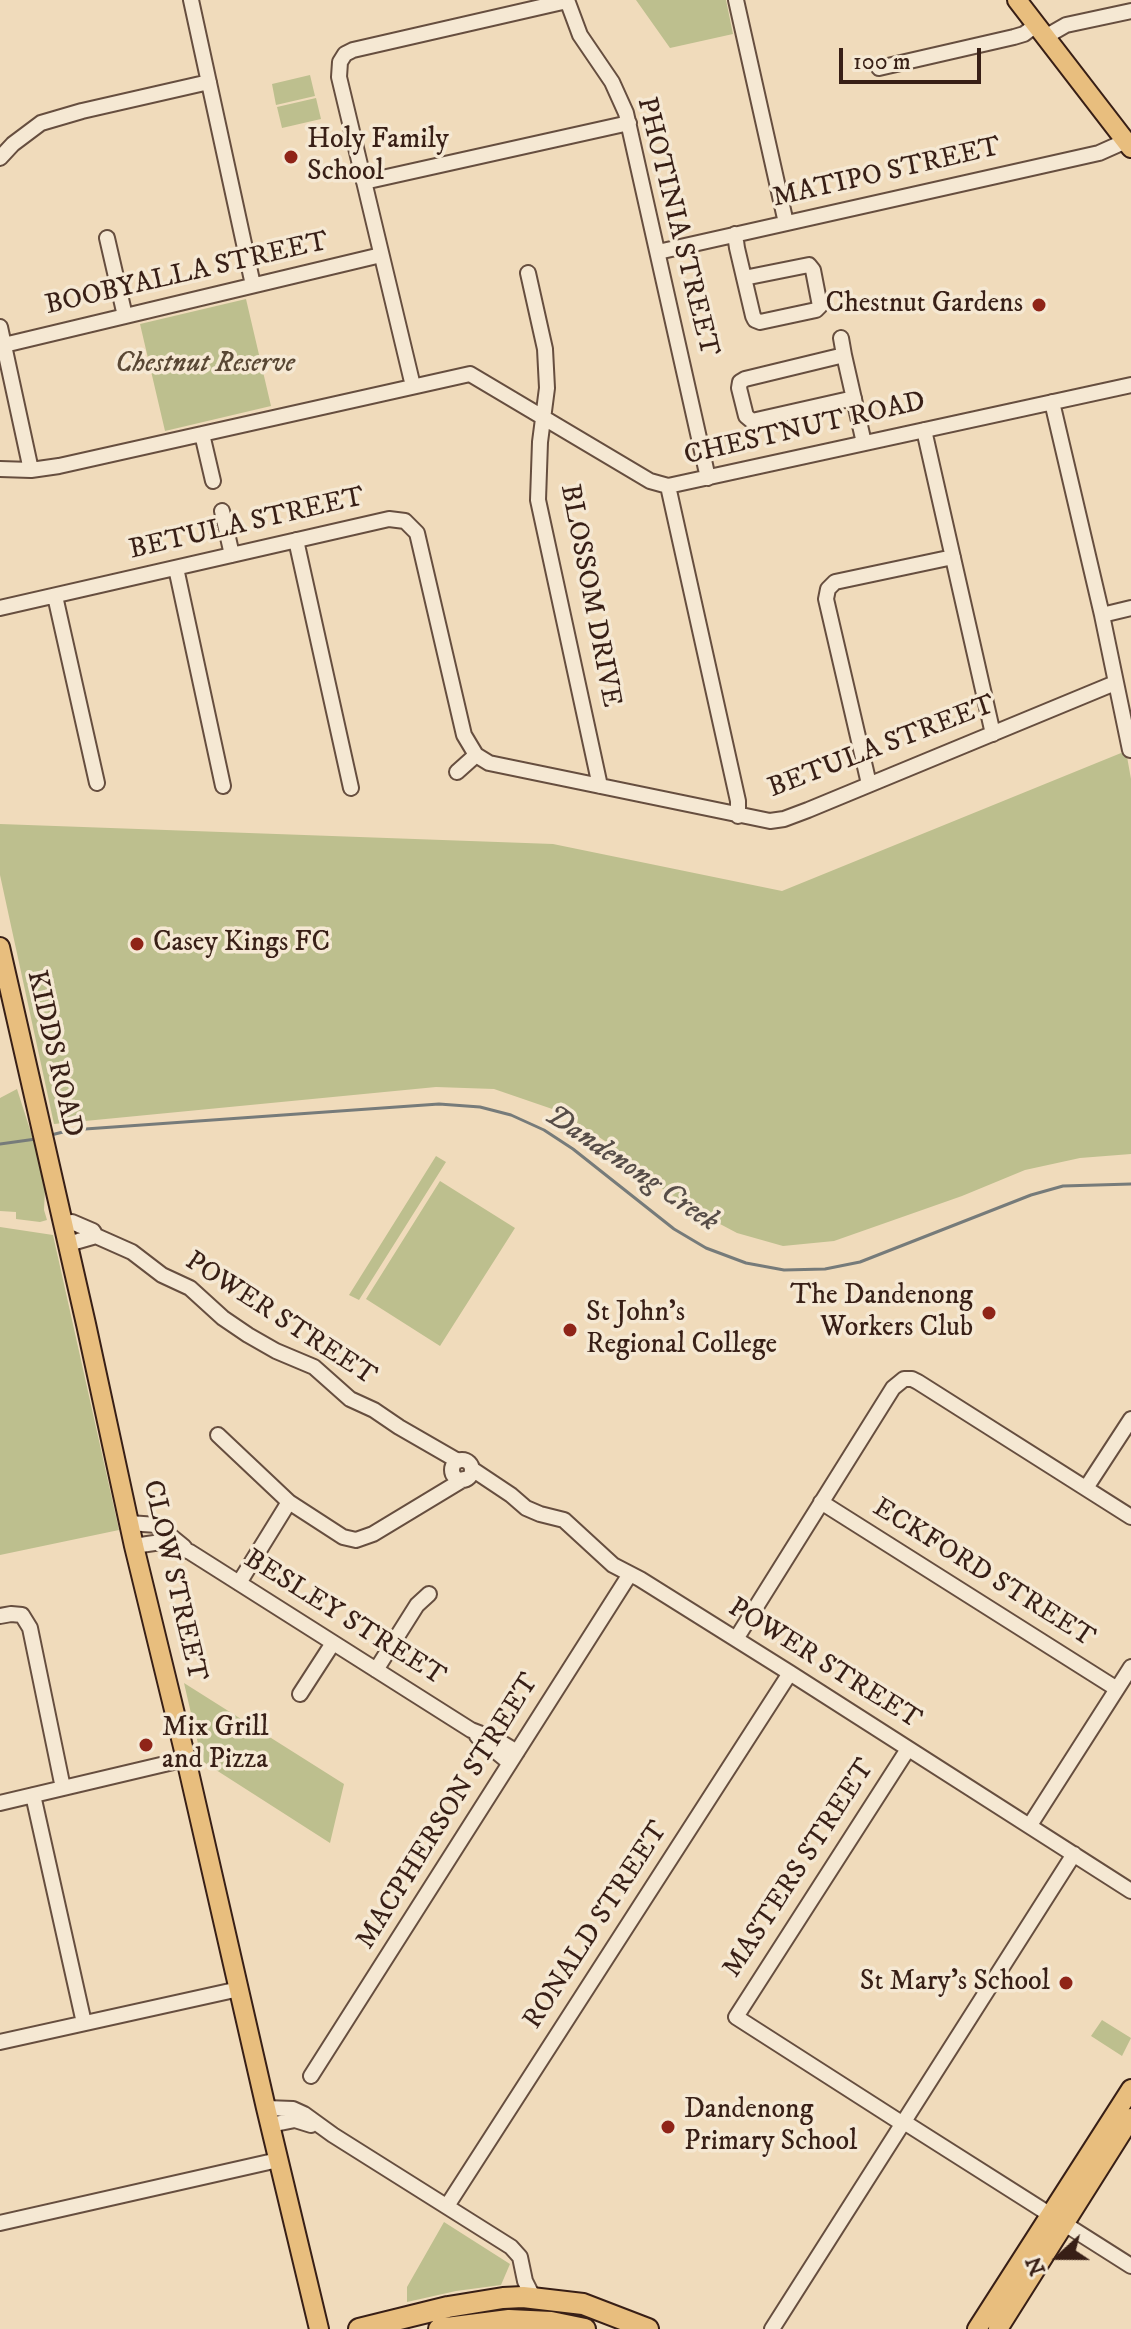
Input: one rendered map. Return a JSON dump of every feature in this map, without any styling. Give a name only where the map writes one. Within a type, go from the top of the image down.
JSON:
[{"type":"highway","points":[[359,2329],[463,2304],[533,2297],[573,2302],[606,2320],[648,2329]]},
{"type":"highway","points":[[439,2329],[509,2320],[551,2322],[585,2329]]},
{"type":"highway","points":[[593,2329],[606,2320]]},
{"type":"main road","points":[[1017,0],[1128,144]]},
{"type":"main road","name":"KIDDS ROAD","points":[[0,947],[52,1173]]},
{"type":"main road","name":"CLOW STREET","points":[[52,1173],[134,1546],[319,2329]]},
{"type":"main road","points":[[998,2329],[1131,2089]]},
{"type":"main road","points":[[977,2329],[1131,2118]]},
{"type":"street","points":[[191,0],[253,285]]},
{"type":"street","points":[[736,0],[786,223]]},
{"type":"street","points":[[413,386],[338,67],[345,54],[353,50],[567,1]]},
{"type":"street","name":"PHOTINIA STREET","points":[[567,1],[580,35],[617,92],[629,123],[708,478]]},
{"type":"street","points":[[879,68],[1131,11]]},
{"type":"street","points":[[0,158],[41,123],[209,82]]},
{"type":"street","points":[[364,182],[629,123]]},
{"type":"street","name":"MATIPO STREET","points":[[658,252],[1128,144]]},
{"type":"street","points":[[735,234],[744,278],[753,316],[757,322],[816,310],[820,306],[813,270],[809,265],[744,278]]},
{"type":"street","points":[[107,238],[125,316]]},
{"type":"street","name":"BOOBYALLA STREET","points":[[4,345],[381,255]]},
{"type":"street","name":"BLOSSOM DRIVE","points":[[528,273],[545,349],[547,388],[540,442],[538,500],[600,786]]},
{"type":"street","points":[[0,327],[31,470]]},
{"type":"street","points":[[841,338],[864,443]]},
{"type":"street","points":[[844,355],[745,379],[740,382],[739,388],[746,416],[752,421],[854,398]]},
{"type":"street","name":"CHESTNUT ROAD","points":[[0,469],[31,470],[59,466],[470,374],[650,481],[668,486],[1131,385]]},
{"type":"street","points":[[1052,402],[1130,750]]},
{"type":"street","points":[[924,430],[993,734]]},
{"type":"street","points":[[202,434],[213,481]]},
{"type":"street","points":[[668,486],[738,801],[738,816]]},
{"type":"street","points":[[222,511],[232,555]]},
{"type":"street","name":"BETULA STREET","points":[[0,608],[389,519],[405,521],[417,533],[464,735],[476,755],[489,763],[763,821],[778,821],[1115,683]]},
{"type":"street","points":[[296,540],[351,788]]},
{"type":"street","points":[[869,784],[826,599],[828,589],[835,582],[953,557]]},
{"type":"street","points":[[176,568],[223,786]]},
{"type":"street","points":[[55,596],[97,783]]},
{"type":"street","points":[[1102,615],[1131,608]]},
{"type":"street","points":[[457,772],[476,755]]},
{"type":"street","name":"POWER STREET","points":[[63,1224],[72,1222],[132,1252],[162,1275],[190,1288],[223,1318],[248,1335],[314,1367],[350,1399],[425,1440],[461,1472],[493,1484],[526,1508],[557,1517],[571,1525],[603,1558],[790,1673],[1131,1891]]},
{"type":"street","points":[[68,1244],[96,1236]]},
{"type":"street","points":[[736,1639],[893,1388],[904,1379],[918,1382],[1131,1517]]},
{"type":"street","points":[[1086,1488],[1131,1419]]},
{"type":"street","points":[[218,1435],[289,1502],[343,1537],[356,1540],[373,1534],[438,1494],[461,1472]]},
{"type":"street","points":[[239,1583],[289,1502]]},
{"type":"street","name":"ECKFORD STREET","points":[[821,1502],[1117,1689]]},
{"type":"street","name":"BESLEY STREET","points":[[129,1523],[157,1525],[190,1552]]},
{"type":"street","name":"BESLEY STREET","points":[[134,1546],[161,1542],[190,1552],[471,1730],[497,1740],[514,1758]]},
{"type":"street","name":"MACPHERSON STREET","points":[[311,2076],[630,1574]]},
{"type":"street","points":[[376,1670],[417,1605],[429,1594]]},
{"type":"street","points":[[0,1616],[22,1615],[30,1628],[63,1788]]},
{"type":"street","points":[[300,1694],[333,1643]]},
{"type":"street","points":[[1030,1825],[1131,1667]]},
{"type":"street","name":"RONALD STREET","points":[[447,2206],[790,1673]]},
{"type":"street","name":"MASTERS STREET","points":[[904,2123],[736,2017],[908,1749]]},
{"type":"street","points":[[0,1803],[186,1759]]},
{"type":"street","points":[[33,1795],[84,2023]]},
{"type":"street","points":[[772,2329],[1074,1854]]},
{"type":"street","points":[[0,2042],[239,1989]]},
{"type":"street","points":[[268,2116],[298,2121],[333,2135],[515,2251],[520,2257],[524,2278],[533,2297]]},
{"type":"street","points":[[904,2123],[1131,2266]]},
{"type":"street","points":[[0,2223],[278,2160]]},
{"type":"green space","points":[[636,0],[726,0],[733,34],[670,48]]},
{"type":"green space","points":[[310,75],[315,96],[276,105],[272,84]]},
{"type":"green space","points":[[316,98],[321,119],[282,128],[277,107]]},
{"type":"green space","name":"Chestnut Reserve","points":[[246,299],[271,406],[165,431],[140,324]]},
{"type":"green space","points":[[1126,751],[1131,779],[1131,1154],[1080,1158],[1025,1170],[962,1196],[834,1241],[783,1246],[737,1233],[703,1215],[658,1186],[614,1147],[561,1112],[494,1089],[436,1087],[54,1124],[0,875],[0,824],[553,844],[782,891]]},
{"type":"green space","points":[[17,1089],[45,1189],[47,1220],[40,1222],[16,1219],[16,1212],[0,1211],[0,1098]]},
{"type":"green space","points":[[436,1156],[446,1162],[359,1300],[349,1295]]},
{"type":"green space","points":[[440,1181],[515,1228],[440,1346],[366,1299]]},
{"type":"green space","points":[[0,1227],[53,1235],[119,1530],[0,1555]]},
{"type":"green space","points":[[184,1683],[344,1784],[330,1843],[202,1761]]},
{"type":"green space","points":[[1102,2020],[1131,2038],[1122,2056],[1091,2036]]},
{"type":"green space","points":[[444,2222],[510,2264],[501,2285],[407,2302],[407,2287]]},
{"type":"waterway","name":"Dandenong Creek","points":[[51,1135],[71,1130],[439,1104],[480,1107],[511,1115],[544,1130],[573,1149],[674,1229],[706,1248],[746,1263],[784,1270],[825,1269],[860,1262],[1031,1195],[1063,1186],[1131,1184]]},
{"type":"waterway","name":"Dandenong Creek","points":[[0,1144],[36,1139]]},
{"type":"place","name":"Holy Family School","points":[[291,157]]},
{"type":"place","name":"Chestnut Gardens","points":[[1039,305]]},
{"type":"place","name":"Casey Kings FC","points":[[137,944]]},
{"type":"place","name":"The Dandenong Workers Club","points":[[989,1313]]},
{"type":"place","name":"St John's Regional College","points":[[570,1330]]},
{"type":"place","name":"Mix Grill and Pizza","points":[[146,1745]]},
{"type":"place","name":"St Mary's School","points":[[1066,1983]]},
{"type":"place","name":"Dandenong Primary School","points":[[668,2127]]}]
